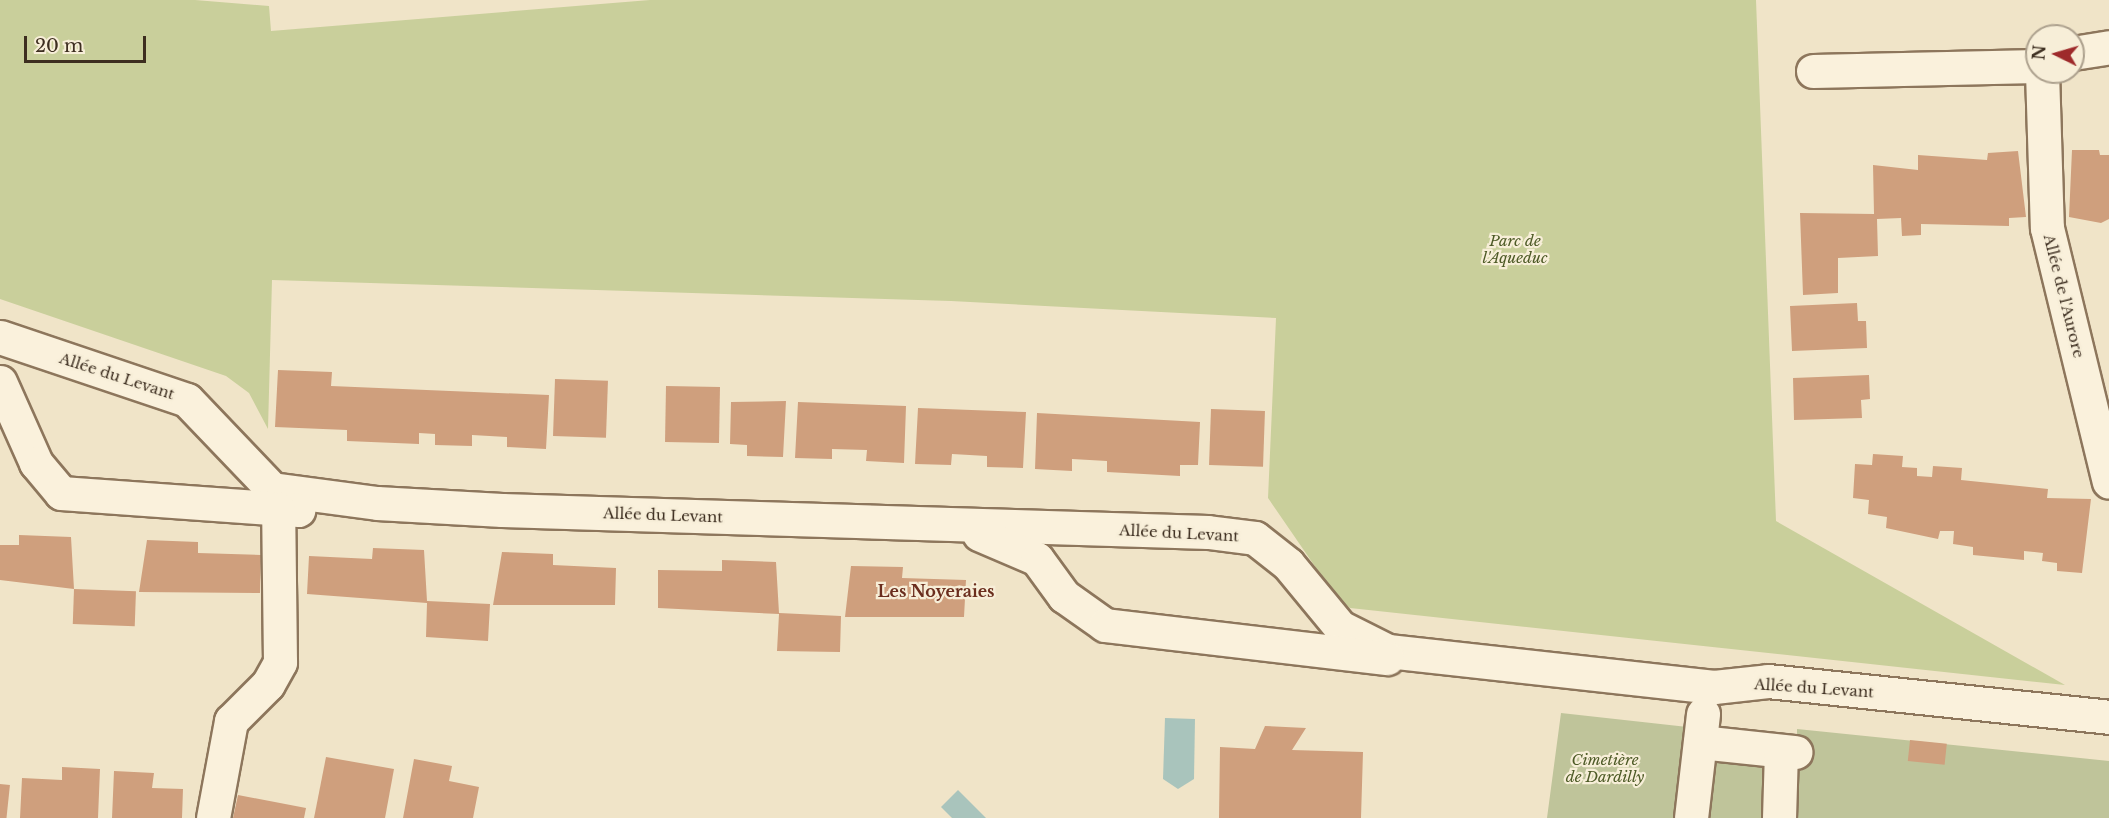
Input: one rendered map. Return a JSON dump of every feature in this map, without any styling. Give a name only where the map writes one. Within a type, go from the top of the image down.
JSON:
[{"type":"street","points":[[2085,51],[2109,47]]},
{"type":"street","points":[[1813,71],[2025,66]]},
{"type":"street","name":"Allée de l'Aurore","points":[[2042,84],[2047,228],[2109,482]]},
{"type":"street","name":"Allée du Levant","points":[[0,337],[187,400],[266,488],[377,503],[1083,528],[1255,538],[1288,564],[1317,604],[1340,627],[1388,651],[1714,687],[1768,681],[2109,717]]},
{"type":"street","name":"Allée du Levant","points":[[14,413],[22,377],[48,353]]},
{"type":"street","name":"Allée du Levant","points":[[0,382],[40,470],[61,493],[328,511],[377,503]]},
{"type":"street","points":[[204,503],[228,486],[235,451]]},
{"type":"street","points":[[213,818],[231,721],[268,684],[280,662],[278,509]]},
{"type":"street","name":"Allée du Levant","points":[[949,525],[1012,544],[1037,559],[1053,583],[1073,605],[1106,625],[1282,648],[1484,663]]},
{"type":"street","points":[[1053,583],[1062,554],[1083,528]]},
{"type":"street","points":[[1282,648],[1303,632],[1317,604]]},
{"type":"street","points":[[1691,818],[1701,728],[1788,751],[1779,818]]},
{"type":"green space","name":"Parc de l'Aqueduc","points":[[0,0],[195,0],[269,6],[271,31],[650,0],[1756,0],[1776,521],[2065,685],[1350,608],[1336,597],[1268,498],[1276,318],[951,301],[272,280],[268,429],[249,393],[226,376],[0,299]]},
{"type":"green space","name":"Cimetière de Dardilly","points":[[1561,713],[1797,739],[1797,729],[2109,761],[2109,818],[1547,818]]},
{"type":"water","points":[[1165,718],[1195,719],[1194,779],[1178,789],[1163,779]]},
{"type":"water","points":[[958,790],[986,818],[952,818],[941,807]]},
{"type":"building","points":[[2072,150],[2099,150],[2100,155],[2109,155],[2109,219],[2101,223],[2069,217]]},
{"type":"building","points":[[2018,151],[2026,217],[2009,218],[2009,226],[1921,224],[1921,235],[1902,236],[1901,218],[1877,219],[1878,256],[1838,258],[1838,293],[1803,295],[1800,213],[1874,214],[1873,165],[1918,170],[1918,155],[1987,160],[1988,153]]},
{"type":"building","points":[[1857,303],[1858,321],[1866,321],[1867,348],[1792,351],[1790,306]]},
{"type":"building","points":[[278,370],[332,372],[331,386],[549,395],[546,449],[507,447],[507,437],[472,435],[472,446],[435,445],[435,434],[419,433],[419,444],[347,441],[347,430],[275,427]]},
{"type":"building","points":[[1869,375],[1870,399],[1861,400],[1862,418],[1794,420],[1793,378]]},
{"type":"building","points":[[555,379],[608,381],[606,438],[553,436]]},
{"type":"building","points":[[666,386],[720,387],[719,443],[665,442]]},
{"type":"building","points":[[786,401],[783,457],[747,456],[747,445],[730,444],[731,402]]},
{"type":"building","points":[[798,402],[906,406],[904,463],[866,461],[867,450],[832,449],[832,459],[795,458]]},
{"type":"building","points":[[918,408],[1026,412],[1023,468],[987,467],[987,456],[952,454],[951,465],[915,464]]},
{"type":"building","points":[[1211,409],[1265,411],[1263,467],[1209,465]]},
{"type":"building","points":[[1037,413],[1200,422],[1198,465],[1180,465],[1180,476],[1107,472],[1107,461],[1072,459],[1072,471],[1035,469]]},
{"type":"building","points":[[1873,454],[1903,456],[1902,467],[1917,468],[1917,476],[1932,477],[1933,466],[1962,468],[1961,480],[2048,489],[2047,498],[2091,499],[2082,573],[2057,571],[2057,563],[2042,561],[2043,553],[2024,551],[2024,560],[1973,555],[1973,547],[1953,544],[1954,531],[1940,531],[1938,539],[1886,528],[1887,517],[1868,514],[1869,500],[1853,498],[1855,464],[1872,465]]},
{"type":"building","points":[[19,535],[71,537],[74,589],[0,580],[0,545],[19,545]]},
{"type":"building","points":[[147,540],[198,542],[198,553],[261,555],[260,593],[139,592]]},
{"type":"building","points":[[373,548],[424,550],[427,601],[490,604],[488,641],[426,637],[427,603],[307,594],[309,556],[372,559]]},
{"type":"building","points":[[502,552],[553,554],[553,565],[616,568],[615,605],[493,605]]},
{"type":"building","points":[[722,560],[776,562],[779,613],[841,616],[840,652],[777,651],[779,614],[658,608],[658,570],[722,571]]},
{"type":"building","points":[[851,566],[903,567],[902,578],[966,580],[964,617],[845,617]]},
{"type":"building","points":[[74,589],[136,591],[135,626],[73,624]]},
{"type":"building","points":[[1265,726],[1306,728],[1292,750],[1363,752],[1361,818],[1219,818],[1220,747],[1255,749]]},
{"type":"building","points":[[1910,740],[1947,744],[1945,765],[1908,761]]},
{"type":"building","points":[[326,757],[394,769],[385,818],[314,818]]},
{"type":"building","points":[[414,759],[452,766],[449,781],[479,787],[473,818],[403,818]]},
{"type":"building","points":[[62,767],[100,769],[98,818],[20,818],[22,778],[62,780]]},
{"type":"building","points":[[114,771],[154,773],[152,788],[183,789],[182,818],[112,818]]},
{"type":"building","points":[[0,784],[10,785],[6,818],[0,818]]},
{"type":"building","points":[[238,795],[306,808],[304,818],[233,818]]},
{"type":"district","name":"Les Noyeraies","points":[[936,591]]}]
